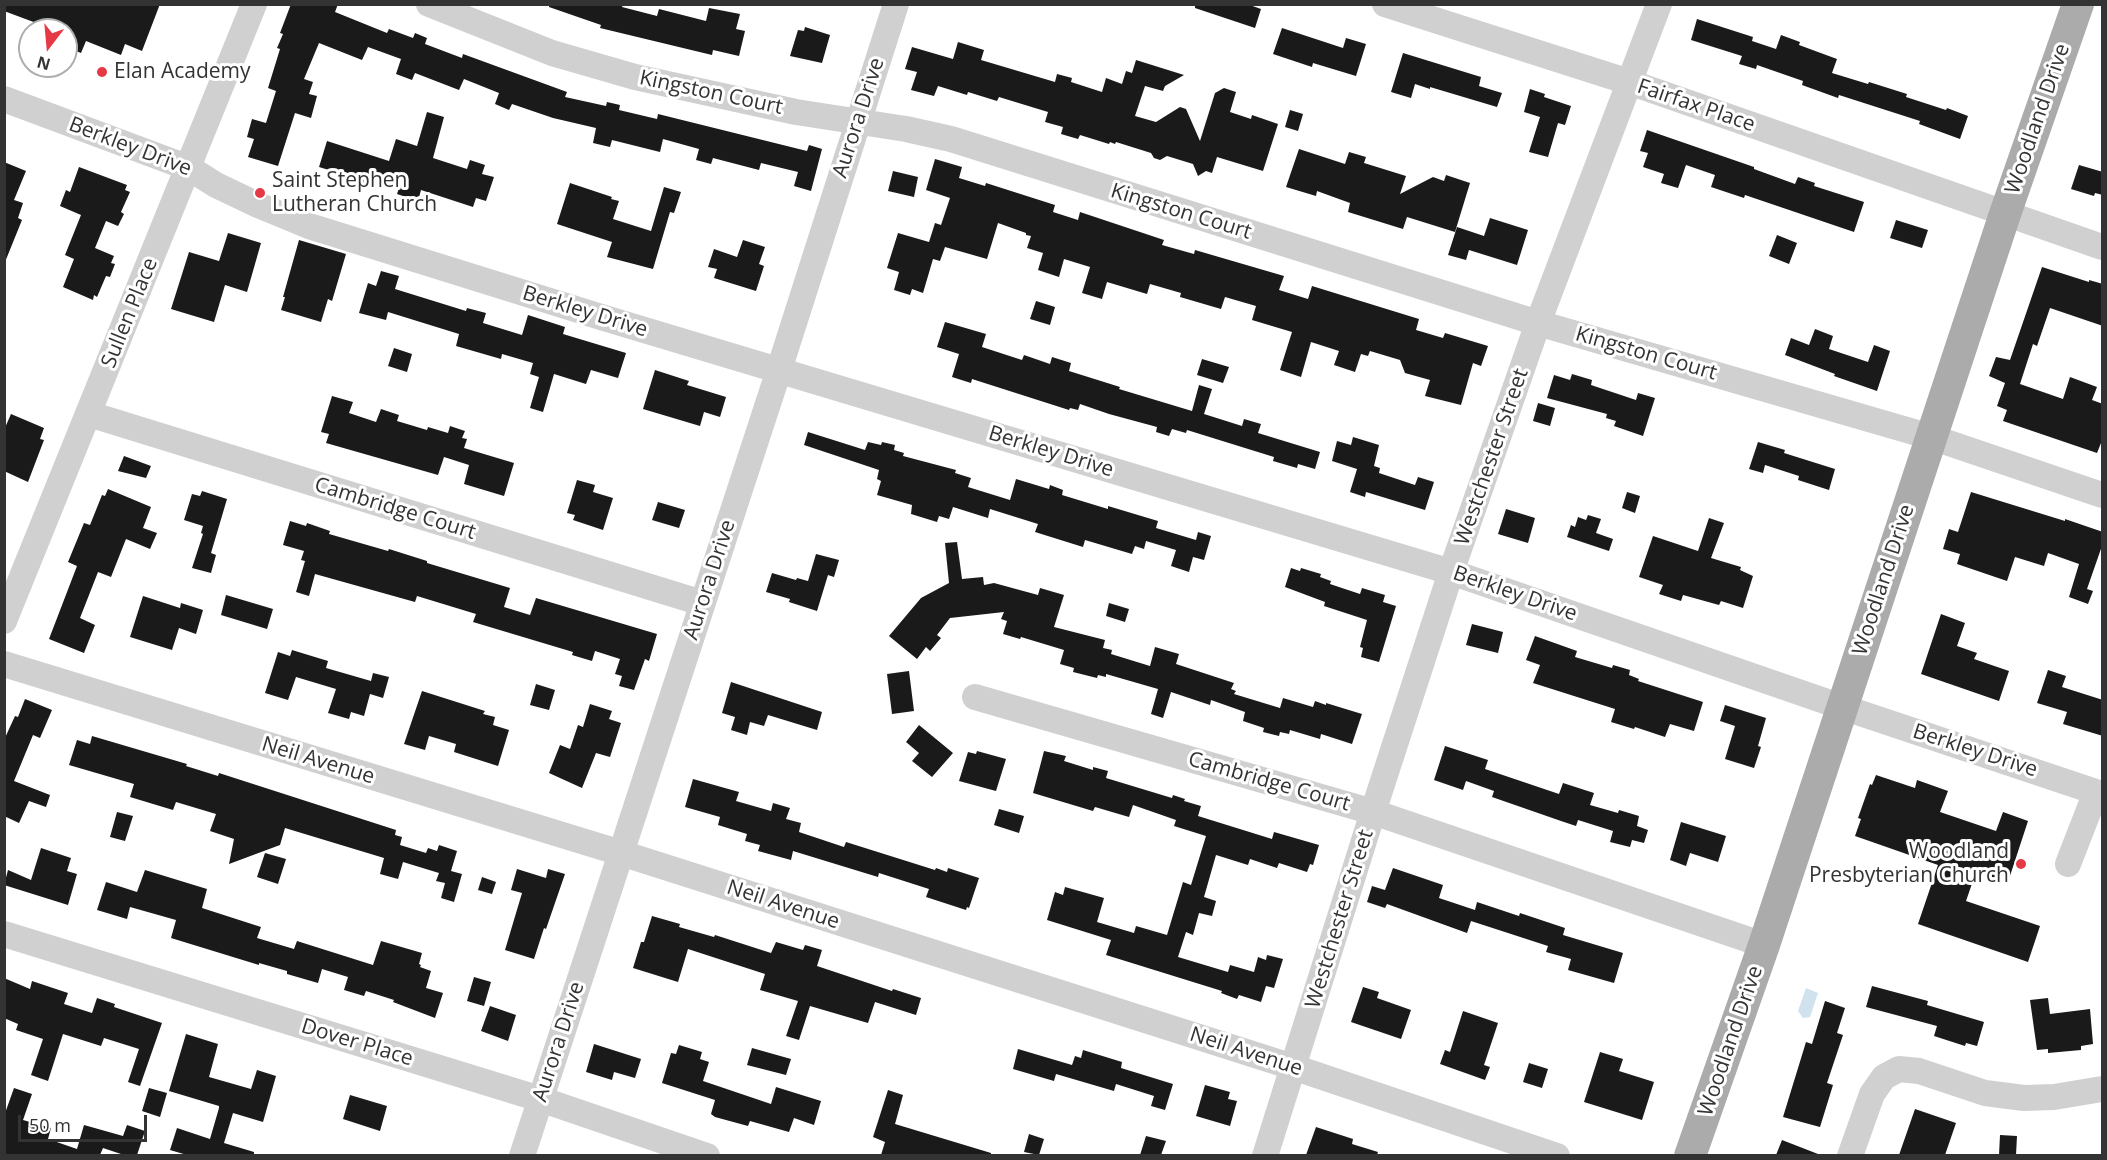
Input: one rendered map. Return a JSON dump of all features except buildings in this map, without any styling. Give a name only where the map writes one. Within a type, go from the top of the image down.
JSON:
[{"type":"main road","name":"Woodland Drive","points":[[1690,1155],[1764,945],[2005,214],[2078,4]]},
{"type":"street","name":"Sullen Place","points":[[4,621],[254,4]]},
{"type":"street","name":"Kingston Court","points":[[429,4],[552,53],[635,77],[796,112],[906,129],[951,139],[1538,323],[1931,437],[2103,495]]},
{"type":"street","name":"Aurora Drive","points":[[522,1155],[779,370],[896,4]]},
{"type":"street","name":"Fairfax Place","points":[[1385,4],[1629,82],[2103,247]]},
{"type":"street","name":"Westchester Street","points":[[1265,1155],[1451,572],[1538,323],[1659,4]]},
{"type":"street","name":"Berkley Drive","points":[[4,99],[189,168],[216,185],[309,226],[601,317],[1451,572],[2099,793]]},
{"type":"street","name":"Cambridge Court","points":[[89,414],[702,603]]},
{"type":"street","name":"Neil Avenue","points":[[4,664],[621,853],[1293,1067],[1557,1155]]},
{"type":"street","name":"Cambridge Court","points":[[975,697],[1373,812],[1764,945]]},
{"type":"street","points":[[2068,864],[2099,793]]},
{"type":"street","name":"Dover Place","points":[[4,934],[540,1099],[707,1155]]},
{"type":"street","points":[[1850,1155],[1872,1094],[1884,1077],[1899,1069],[1919,1071],[1985,1093],[2024,1098],[2054,1097],[2103,1089]]},
{"type":"water","points":[[1806,988],[1818,993],[1810,1017],[1803,1018],[1798,1011]]},
{"type":"place","name":"Elan Academy","points":[[102,72]]},
{"type":"place","name":"Saint Stephen Lutheran Church","points":[[260,193]]},
{"type":"place","name":"Woodland Presbyterian Church","points":[[2021,864]]}]
